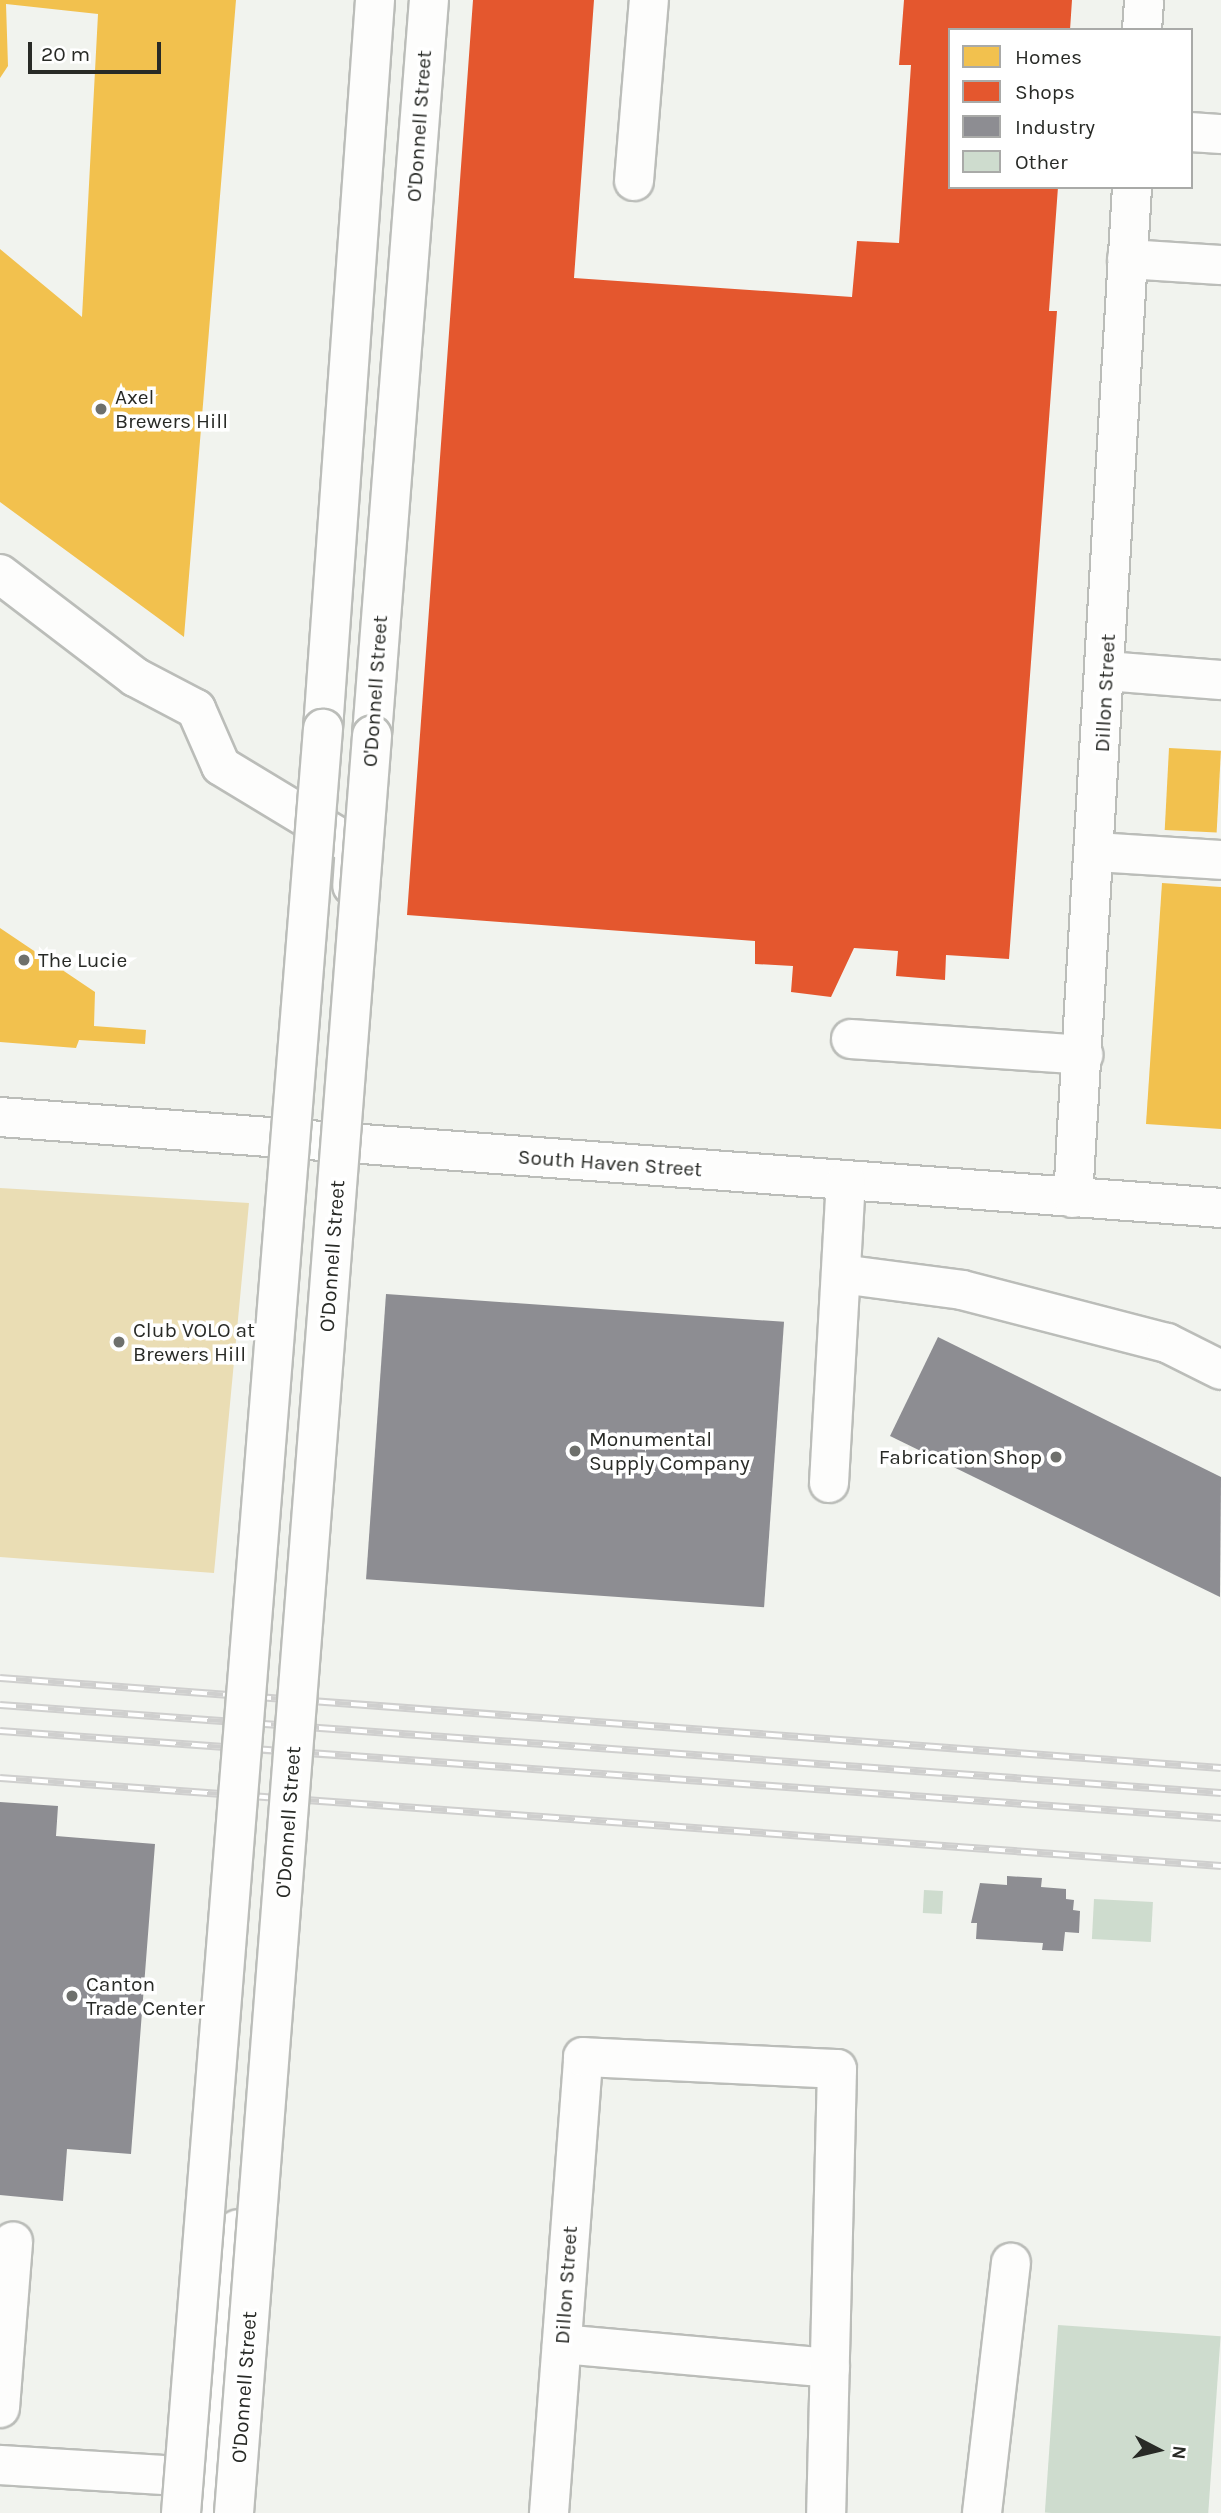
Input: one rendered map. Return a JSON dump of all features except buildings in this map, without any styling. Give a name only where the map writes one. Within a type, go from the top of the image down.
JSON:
[{"type":"main road","points":[[181,2513],[323,729],[375,0]]},
{"type":"main road","name":"O'Donnell Street","points":[[234,2513],[429,0]]},
{"type":"main road","points":[[634,181],[649,0]]},
{"type":"main road","points":[[1142,28],[1144,0]]},
{"type":"main road","points":[[1193,132],[1221,134]]},
{"type":"main road","name":"Dillon Street","points":[[1073,1198],[1106,671],[1132,189]]},
{"type":"main road","points":[[1127,259],[1221,265]]},
{"type":"main road","name":"O'Donnell Street","points":[[0,574],[135,677],[195,709],[221,766],[355,847],[334,1142],[281,1774],[212,2496]]},
{"type":"main road","points":[[1106,671],[1221,680]]},
{"type":"main road","points":[[1095,852],[1221,860]]},
{"type":"main road","points":[[850,1039],[1083,1055]]},
{"type":"main road","name":"South Haven Street","points":[[0,1117],[1221,1208]]},
{"type":"main road","points":[[829,1483],[846,1181]]},
{"type":"main road","points":[[841,1274],[962,1290],[1167,1343],[1221,1370]]},
{"type":"main road","name":"Dillon Street","points":[[549,2513],[583,2057],[837,2069],[830,2368]]},
{"type":"main road","points":[[0,2408],[13,2242]]},
{"type":"main road","points":[[982,2513],[1011,2263]]},
{"type":"main road","points":[[562,2344],[830,2368],[826,2513]]},
{"type":"main road","points":[[0,2465],[212,2496]]},
{"type":"shaded area","name":"Club VOLO at Brewers Hill","points":[[0,1188],[249,1203],[214,1573],[0,1557]]},
{"type":"railway","points":[[0,1678],[1221,1768]]},
{"type":"railway","points":[[0,1705],[1221,1793]]},
{"type":"railway","points":[[0,1731],[1221,1818]]},
{"type":"railway","points":[[0,1778],[1221,1866]]},
{"type":"place","name":"Axel Brewers Hill","points":[[101,409]]},
{"type":"place","name":"The Lucie","points":[[24,960]]},
{"type":"place","name":"Club VOLO at Brewers Hill","points":[[119,1342]]},
{"type":"place","name":"Monumental Supply Company","points":[[575,1451]]},
{"type":"place","name":"Fabrication Shop","points":[[1056,1457]]},
{"type":"place","name":"Canton Trade Center","points":[[72,1996]]}]
